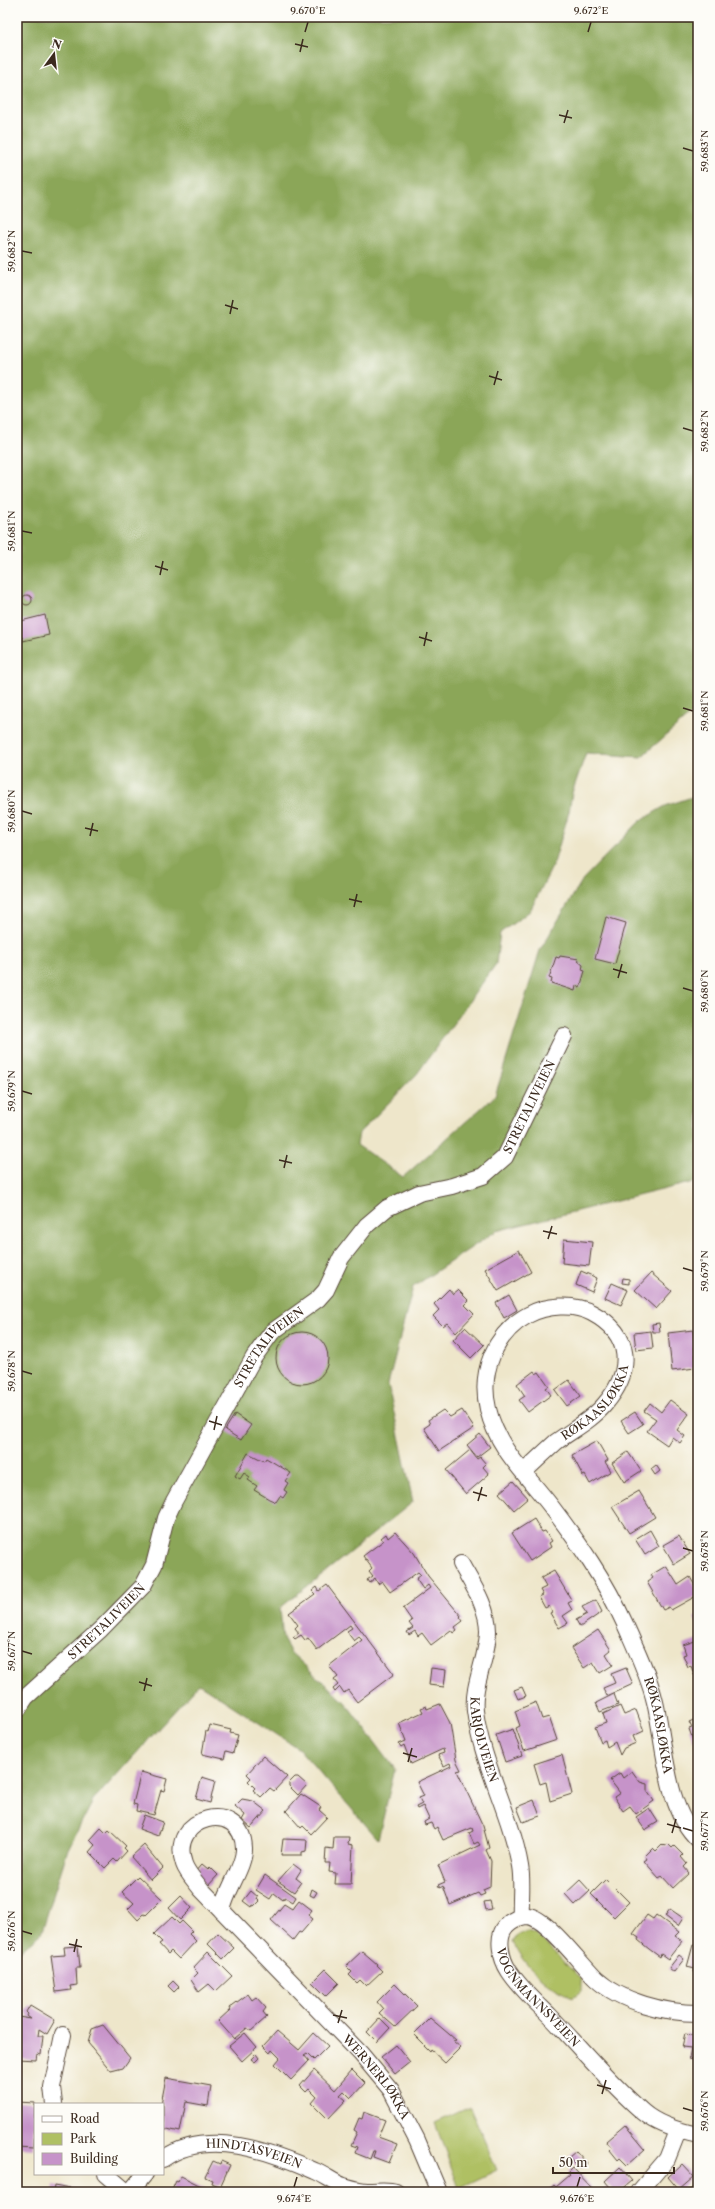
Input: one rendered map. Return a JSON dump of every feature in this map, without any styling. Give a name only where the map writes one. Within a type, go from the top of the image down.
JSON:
[{"type":"street","name":"STRETALIVEIEN","points":[[17,1711],[26,1697],[101,1629],[144,1586],[154,1565],[166,1518],[174,1501],[254,1357],[272,1332],[318,1299],[326,1290],[341,1258],[367,1225],[387,1208],[419,1193],[452,1186],[483,1176],[505,1158],[564,1036]]},
{"type":"street","name":"RØKAASLØKKA","points":[[524,1472],[557,1442],[604,1406],[619,1384],[625,1369],[625,1355],[622,1342],[606,1323],[591,1312],[574,1307],[556,1306],[531,1313],[506,1331],[496,1345],[488,1367],[486,1393],[488,1407],[501,1443],[589,1558],[608,1589],[640,1659],[654,1700],[674,1801],[686,1826],[698,1839]]},
{"type":"street","name":"KARJOLVEIEN","points":[[461,1564],[477,1593],[486,1615],[488,1631],[476,1685],[475,1710],[482,1745],[502,1801],[520,1866],[522,1918]]},
{"type":"street","name":"WERNERLØKKA","points":[[222,1911],[227,1893],[244,1858],[242,1833],[234,1824],[219,1818],[206,1819],[194,1824],[186,1833],[182,1853],[184,1865],[201,1889],[222,1911],[361,2054],[391,2090],[417,2140],[439,2192]]},
{"type":"street","points":[[522,1918],[528,1916],[548,1927],[598,1980],[620,1994],[645,2004],[675,2013],[698,2013]]},
{"type":"street","name":"VOGNMANNSVEIEN","points":[[522,1918],[511,1920],[504,1928],[500,1939],[502,1955],[509,1971],[643,2113],[678,2130],[698,2135]]},
{"type":"street","points":[[54,2103],[52,2087],[63,2035]]},
{"type":"street","points":[[639,2192],[668,2159],[678,2130]]},
{"type":"street","name":"HINDTÅSVEIEN","points":[[164,2158],[178,2151],[194,2146],[211,2143],[223,2144],[264,2153],[314,2171],[347,2189],[396,2192]]},
{"type":"street","points":[[107,2175],[128,2192],[144,2175]]},
{"type":"green space","points":[[17,17],[698,17],[698,708],[641,757],[586,753],[572,793],[569,812],[554,863],[530,911],[500,933],[496,964],[417,1074],[359,1133],[357,1145],[403,1177],[495,1096],[540,950],[583,879],[640,821],[665,806],[698,795],[698,1181],[496,1231],[413,1287],[388,1384],[413,1502],[280,1608],[283,1639],[291,1653],[345,1702],[395,1769],[378,1839],[299,1749],[199,1684],[93,1801],[68,1849],[41,1934],[17,1954]]},
{"type":"green space","points":[[527,1931],[536,1934],[581,1979],[581,1991],[573,1997],[564,1993],[546,1982],[530,1968],[513,1942],[517,1935]]},
{"type":"green space","points":[[470,2107],[497,2170],[459,2188],[435,2123]]},
{"type":"building","points":[[25,595],[29,595],[31,596],[31,604],[25,605],[22,602],[22,598]]},
{"type":"building","points":[[45,615],[49,635],[23,641],[22,637],[17,638],[17,622]]},
{"type":"building","points":[[606,917],[626,923],[615,964],[595,959]]},
{"type":"building","points":[[560,956],[579,959],[578,961],[583,965],[582,970],[585,971],[580,988],[576,986],[575,991],[551,983],[552,979],[549,978],[556,957],[559,958]]},
{"type":"building","points":[[564,1239],[592,1242],[589,1266],[562,1263]]},
{"type":"building","points":[[519,1250],[531,1272],[498,1291],[485,1269]]},
{"type":"building","points":[[581,1271],[597,1278],[592,1292],[576,1285]]},
{"type":"building","points":[[651,1273],[672,1291],[656,1309],[635,1290]]},
{"type":"building","points":[[623,1278],[629,1279],[629,1284],[622,1283]]},
{"type":"building","points":[[612,1283],[628,1290],[621,1305],[605,1298]]},
{"type":"building","points":[[449,1289],[453,1294],[458,1290],[469,1301],[465,1305],[474,1314],[456,1333],[447,1323],[443,1326],[433,1316],[439,1310],[434,1304]]},
{"type":"building","points":[[509,1295],[517,1310],[504,1318],[496,1303]]},
{"type":"building","points":[[659,1323],[660,1332],[653,1332],[652,1324]]},
{"type":"building","points":[[465,1327],[484,1345],[471,1358],[453,1340]]},
{"type":"building","points":[[693,1330],[698,1375],[695,1375],[695,1368],[672,1371],[668,1333]]},
{"type":"building","points":[[651,1331],[653,1348],[636,1350],[634,1333]]},
{"type":"building","points":[[302,1332],[316,1336],[324,1344],[328,1358],[324,1372],[316,1380],[302,1384],[288,1380],[280,1372],[276,1358],[280,1344],[288,1336]]},
{"type":"building","points":[[534,1371],[536,1374],[539,1372],[549,1386],[546,1388],[551,1395],[528,1412],[519,1400],[525,1396],[517,1384]]},
{"type":"building","points":[[569,1380],[581,1396],[567,1406],[555,1390]]},
{"type":"building","points":[[670,1400],[689,1414],[677,1430],[685,1436],[680,1443],[672,1437],[667,1445],[647,1431],[656,1419],[644,1411],[650,1403],[661,1412]]},
{"type":"building","points":[[443,1410],[450,1417],[462,1410],[474,1428],[439,1451],[424,1428],[430,1424],[428,1420]]},
{"type":"building","points":[[635,1412],[643,1424],[629,1433],[621,1421]]},
{"type":"building","points":[[235,1414],[251,1425],[241,1440],[225,1430]]},
{"type":"building","points":[[480,1434],[490,1447],[477,1457],[467,1445]]},
{"type":"building","points":[[597,1441],[608,1460],[605,1462],[611,1471],[590,1484],[585,1475],[583,1476],[572,1455]]},
{"type":"building","points":[[470,1450],[477,1459],[480,1457],[486,1464],[483,1467],[489,1474],[466,1494],[446,1470]]},
{"type":"building","points":[[628,1452],[641,1471],[624,1482],[612,1463]]},
{"type":"building","points":[[248,1453],[264,1461],[266,1458],[291,1473],[285,1481],[288,1483],[284,1490],[287,1492],[283,1498],[280,1496],[276,1502],[269,1499],[254,1490],[257,1486],[248,1480],[250,1477],[244,1473],[240,1479],[235,1476]]},
{"type":"building","points":[[656,1465],[660,1471],[655,1475],[651,1469]]},
{"type":"building","points":[[513,1481],[528,1498],[514,1510],[499,1493]]},
{"type":"building","points":[[639,1491],[655,1517],[629,1533],[612,1507]]},
{"type":"building","points":[[534,1519],[542,1532],[545,1531],[552,1541],[549,1543],[551,1547],[530,1561],[512,1533]]},
{"type":"building","points":[[650,1530],[659,1546],[645,1555],[635,1539]]},
{"type":"building","points":[[395,1532],[414,1553],[428,1576],[461,1616],[460,1617],[463,1621],[455,1627],[457,1630],[453,1633],[451,1630],[431,1645],[422,1633],[418,1636],[415,1631],[409,1635],[407,1632],[413,1628],[409,1623],[412,1621],[403,1608],[430,1588],[428,1585],[423,1589],[416,1579],[421,1575],[418,1572],[390,1592],[382,1581],[378,1584],[375,1578],[369,1583],[367,1580],[373,1576],[369,1571],[372,1568],[363,1556],[383,1541],[381,1538],[386,1534],[388,1538]]},
{"type":"building","points":[[679,1536],[690,1554],[674,1564],[663,1545]]},
{"type":"building","points":[[666,1566],[678,1585],[690,1577],[698,1591],[698,1595],[671,1610],[669,1607],[663,1610],[647,1582],[653,1578],[651,1575]]},
{"type":"building","points":[[554,1571],[572,1601],[568,1603],[572,1610],[563,1616],[568,1623],[559,1628],[550,1613],[552,1612],[549,1606],[545,1608],[539,1597],[543,1595],[540,1590],[546,1587],[541,1578]]},
{"type":"building","points":[[327,1585],[394,1674],[357,1702],[348,1690],[344,1693],[340,1687],[335,1692],[333,1689],[338,1685],[334,1680],[338,1677],[329,1666],[362,1640],[359,1637],[354,1641],[350,1636],[347,1631],[352,1628],[350,1625],[317,1650],[308,1638],[305,1640],[301,1635],[295,1639],[293,1637],[299,1633],[295,1628],[298,1625],[289,1613],[315,1594],[312,1591],[317,1587],[319,1591]]},
{"type":"building","points":[[596,1600],[602,1612],[580,1627],[576,1620],[587,1614],[582,1607]]},
{"type":"building","points":[[698,1615],[698,1626],[694,1617]]},
{"type":"building","points":[[598,1630],[611,1650],[606,1654],[613,1665],[600,1673],[593,1662],[584,1668],[571,1648]]},
{"type":"building","points":[[698,1640],[698,1674],[694,1675],[691,1666],[688,1667],[683,1655],[686,1654],[683,1645]]},
{"type":"building","points":[[431,1668],[446,1670],[444,1687],[429,1685]]},
{"type":"building","points":[[626,1668],[633,1684],[607,1696],[603,1688],[615,1683],[611,1674]]},
{"type":"building","points":[[522,1687],[526,1696],[518,1699],[514,1690]]},
{"type":"building","points":[[614,1694],[618,1705],[600,1712],[596,1703]]},
{"type":"building","points":[[536,1702],[542,1719],[549,1717],[557,1740],[524,1751],[516,1728],[520,1726],[515,1711]]},
{"type":"building","points":[[440,1704],[450,1723],[456,1760],[461,1770],[457,1771],[483,1826],[489,1848],[486,1850],[491,1861],[490,1887],[483,1890],[485,1894],[480,1896],[478,1893],[450,1905],[443,1886],[440,1888],[438,1885],[445,1882],[438,1865],[480,1845],[478,1842],[474,1844],[469,1833],[473,1831],[472,1828],[443,1840],[437,1827],[434,1829],[431,1823],[425,1825],[424,1822],[429,1819],[423,1806],[417,1809],[416,1807],[422,1804],[419,1798],[424,1796],[417,1782],[451,1766],[450,1763],[444,1766],[438,1755],[444,1753],[443,1749],[411,1764],[404,1745],[401,1747],[399,1744],[406,1741],[399,1723],[423,1712],[421,1708],[426,1706],[427,1709]]},
{"type":"building","points":[[620,1706],[624,1715],[636,1710],[644,1731],[633,1736],[636,1743],[624,1748],[620,1755],[615,1742],[607,1747],[605,1740],[601,1742],[595,1727],[606,1723],[603,1714]]},
{"type":"building","points":[[698,1718],[698,1751],[696,1739],[693,1740],[689,1729],[692,1728],[689,1722]]},
{"type":"building","points":[[210,1725],[231,1730],[230,1733],[238,1735],[233,1753],[226,1751],[224,1759],[202,1754],[206,1731],[208,1732]]},
{"type":"building","points":[[513,1729],[522,1756],[505,1762],[496,1735]]},
{"type":"building","points":[[562,1755],[572,1794],[550,1801],[546,1782],[540,1784],[534,1764]]},
{"type":"building","points":[[263,1756],[287,1777],[274,1791],[270,1788],[261,1797],[253,1790],[255,1788],[248,1781],[251,1778],[247,1774]]},
{"type":"building","points":[[632,1771],[640,1782],[647,1784],[647,1791],[654,1801],[636,1814],[630,1806],[623,1811],[614,1797],[620,1793],[610,1780],[620,1773],[623,1778]]},
{"type":"building","points":[[141,1772],[167,1779],[164,1791],[161,1790],[154,1815],[136,1811],[137,1805],[133,1804]]},
{"type":"building","points":[[202,1777],[215,1781],[210,1803],[196,1799]]},
{"type":"building","points":[[295,1777],[298,1777],[307,1785],[298,1795],[289,1786],[289,1783]]},
{"type":"building","points":[[301,1794],[321,1807],[319,1810],[327,1817],[311,1834],[303,1826],[301,1828],[286,1811]]},
{"type":"building","points":[[242,1799],[253,1801],[266,1811],[251,1828],[242,1820],[245,1815],[235,1806]]},
{"type":"building","points":[[534,1800],[540,1816],[523,1822],[517,1807]]},
{"type":"building","points":[[649,1808],[658,1822],[645,1830],[636,1817]]},
{"type":"building","points":[[144,1815],[163,1822],[158,1836],[139,1829]]},
{"type":"building","points":[[101,1828],[106,1833],[109,1830],[126,1846],[124,1848],[127,1851],[117,1862],[114,1859],[105,1868],[89,1852],[95,1845],[90,1840]]},
{"type":"building","points":[[334,1837],[349,1837],[348,1844],[353,1845],[351,1884],[335,1884],[336,1873],[329,1872],[330,1863],[325,1863],[326,1848],[333,1849]]},
{"type":"building","points":[[283,1839],[307,1840],[306,1851],[302,1852],[302,1855],[281,1855]]},
{"type":"building","points":[[663,1844],[665,1846],[668,1844],[672,1848],[674,1846],[683,1855],[681,1857],[687,1864],[684,1867],[689,1873],[673,1888],[662,1876],[659,1878],[644,1861],[647,1859],[645,1856],[653,1848],[656,1851]]},
{"type":"building","points":[[144,1845],[163,1868],[151,1880],[131,1857]]},
{"type":"building","points":[[202,1864],[208,1869],[210,1867],[218,1875],[207,1887],[193,1874]]},
{"type":"building","points":[[293,1864],[301,1870],[296,1878],[301,1882],[294,1892],[278,1881]]},
{"type":"building","points":[[265,1875],[296,1897],[293,1902],[285,1897],[283,1900],[274,1893],[270,1899],[256,1890]]},
{"type":"building","points":[[138,1876],[162,1899],[146,1915],[144,1914],[138,1920],[128,1909],[134,1903],[122,1892]]},
{"type":"building","points":[[606,1879],[629,1902],[614,1917],[591,1894]]},
{"type":"building","points":[[580,1880],[590,1891],[575,1905],[565,1894]]},
{"type":"building","points":[[312,1889],[317,1892],[314,1897],[310,1895]]},
{"type":"building","points":[[251,1891],[258,1897],[257,1899],[259,1901],[251,1907],[243,1901]]},
{"type":"building","points":[[181,1896],[192,1908],[180,1920],[169,1908]]},
{"type":"building","points":[[299,1900],[312,1910],[308,1915],[313,1919],[293,1940],[271,1920],[284,1904],[292,1909]]},
{"type":"building","points":[[490,1901],[492,1909],[486,1910],[484,1902]]},
{"type":"building","points":[[670,1909],[683,1918],[678,1926],[665,1916]]},
{"type":"building","points":[[647,1915],[653,1919],[656,1915],[679,1932],[675,1936],[682,1941],[668,1959],[661,1954],[660,1957],[638,1940],[639,1938],[633,1934]]},
{"type":"building","points":[[172,1917],[179,1924],[182,1921],[192,1931],[189,1934],[196,1941],[179,1959],[171,1951],[168,1954],[159,1944],[162,1942],[154,1934]]},
{"type":"building","points":[[218,1933],[234,1948],[223,1959],[208,1944]]},
{"type":"building","points":[[693,1945],[698,1946],[698,1973],[694,1972],[695,1969],[687,1967]]},
{"type":"building","points":[[78,1946],[80,1968],[76,1968],[77,1985],[70,1986],[71,1990],[56,1992],[51,1956],[65,1955],[64,1947]]},
{"type":"building","points":[[362,1951],[377,1964],[376,1965],[382,1971],[366,1986],[360,1980],[357,1983],[349,1975],[352,1972],[346,1966]]},
{"type":"building","points":[[208,1952],[232,1976],[216,1991],[209,1984],[199,1992],[191,1980],[198,1973],[193,1968]]},
{"type":"building","points":[[679,1955],[684,1959],[674,1972],[669,1968]]},
{"type":"building","points":[[325,1969],[339,1983],[326,1996],[312,1982]]},
{"type":"building","points":[[173,1981],[179,1987],[174,1992],[168,1986]]},
{"type":"building","points":[[395,1984],[417,2006],[395,2027],[379,2013],[383,2009],[377,2002]]},
{"type":"building","points":[[248,1994],[252,2000],[256,1997],[266,2008],[263,2012],[267,2017],[251,2031],[247,2028],[234,2039],[218,2021],[230,2010],[229,2008]]},
{"type":"building","points":[[30,2005],[55,2020],[47,2034],[39,2029],[38,2036],[43,2036],[41,2055],[37,2054],[36,2060],[17,2059],[18,2017],[31,2019],[27,2016],[28,2014],[26,2012]]},
{"type":"building","points":[[380,2018],[390,2028],[377,2042],[367,2032]]},
{"type":"building","points":[[430,2018],[456,2040],[454,2041],[461,2047],[445,2063],[431,2050],[430,2052],[414,2034]]},
{"type":"building","points":[[103,2025],[130,2058],[123,2068],[111,2071],[88,2043],[92,2029]]},
{"type":"building","points":[[277,2031],[299,2050],[314,2033],[328,2046],[314,2060],[307,2053],[304,2055],[309,2061],[291,2080],[275,2064],[280,2058],[272,2050],[270,2053],[263,2046]]},
{"type":"building","points":[[245,2033],[257,2047],[242,2061],[229,2046]]},
{"type":"building","points":[[685,2034],[698,2036],[698,2061],[689,2059],[691,2048],[682,2047]]},
{"type":"building","points":[[396,2045],[410,2062],[395,2074],[381,2057]]},
{"type":"building","points":[[256,2054],[259,2058],[255,2062],[251,2059]]},
{"type":"building","points":[[314,2070],[335,2090],[352,2070],[365,2083],[351,2098],[344,2091],[340,2095],[346,2100],[328,2119],[312,2103],[317,2097],[309,2089],[306,2092],[300,2086]]},
{"type":"building","points":[[166,2078],[211,2086],[208,2106],[186,2102],[180,2132],[164,2128],[164,2103],[161,2103]]},
{"type":"building","points":[[17,2102],[35,2103],[33,2148],[17,2147]]},
{"type":"building","points":[[364,2112],[385,2120],[378,2137],[397,2144],[389,2163],[373,2157],[375,2151],[373,2151],[370,2159],[355,2153],[357,2147],[351,2145],[357,2132],[354,2130],[359,2118],[362,2119]]},
{"type":"building","points":[[625,2125],[645,2149],[627,2165],[620,2158],[618,2160],[610,2150],[612,2148],[606,2141]]},
{"type":"building","points":[[576,2151],[587,2163],[580,2169],[569,2157]]},
{"type":"building","points":[[213,2161],[220,2164],[221,2161],[230,2165],[220,2187],[211,2183],[212,2180],[205,2177]]},
{"type":"building","points":[[682,2164],[694,2177],[679,2190],[668,2177]]},
{"type":"building","points":[[620,2167],[632,2181],[619,2192],[614,2192],[605,2181]]},
{"type":"building","points":[[573,2168],[592,2188],[587,2192],[550,2192],[548,2190],[554,2185],[556,2187],[570,2175],[568,2173]]},
{"type":"building","points":[[181,2176],[207,2189],[205,2192],[171,2192],[176,2181],[178,2182]]},
{"type":"building","points":[[54,2185],[86,2191],[86,2192],[53,2192]]},
{"type":"building","points":[[607,2187],[611,2192],[600,2192]]},
{"type":"building","points":[[694,2187],[698,2192],[687,2192],[691,2190]]}]
